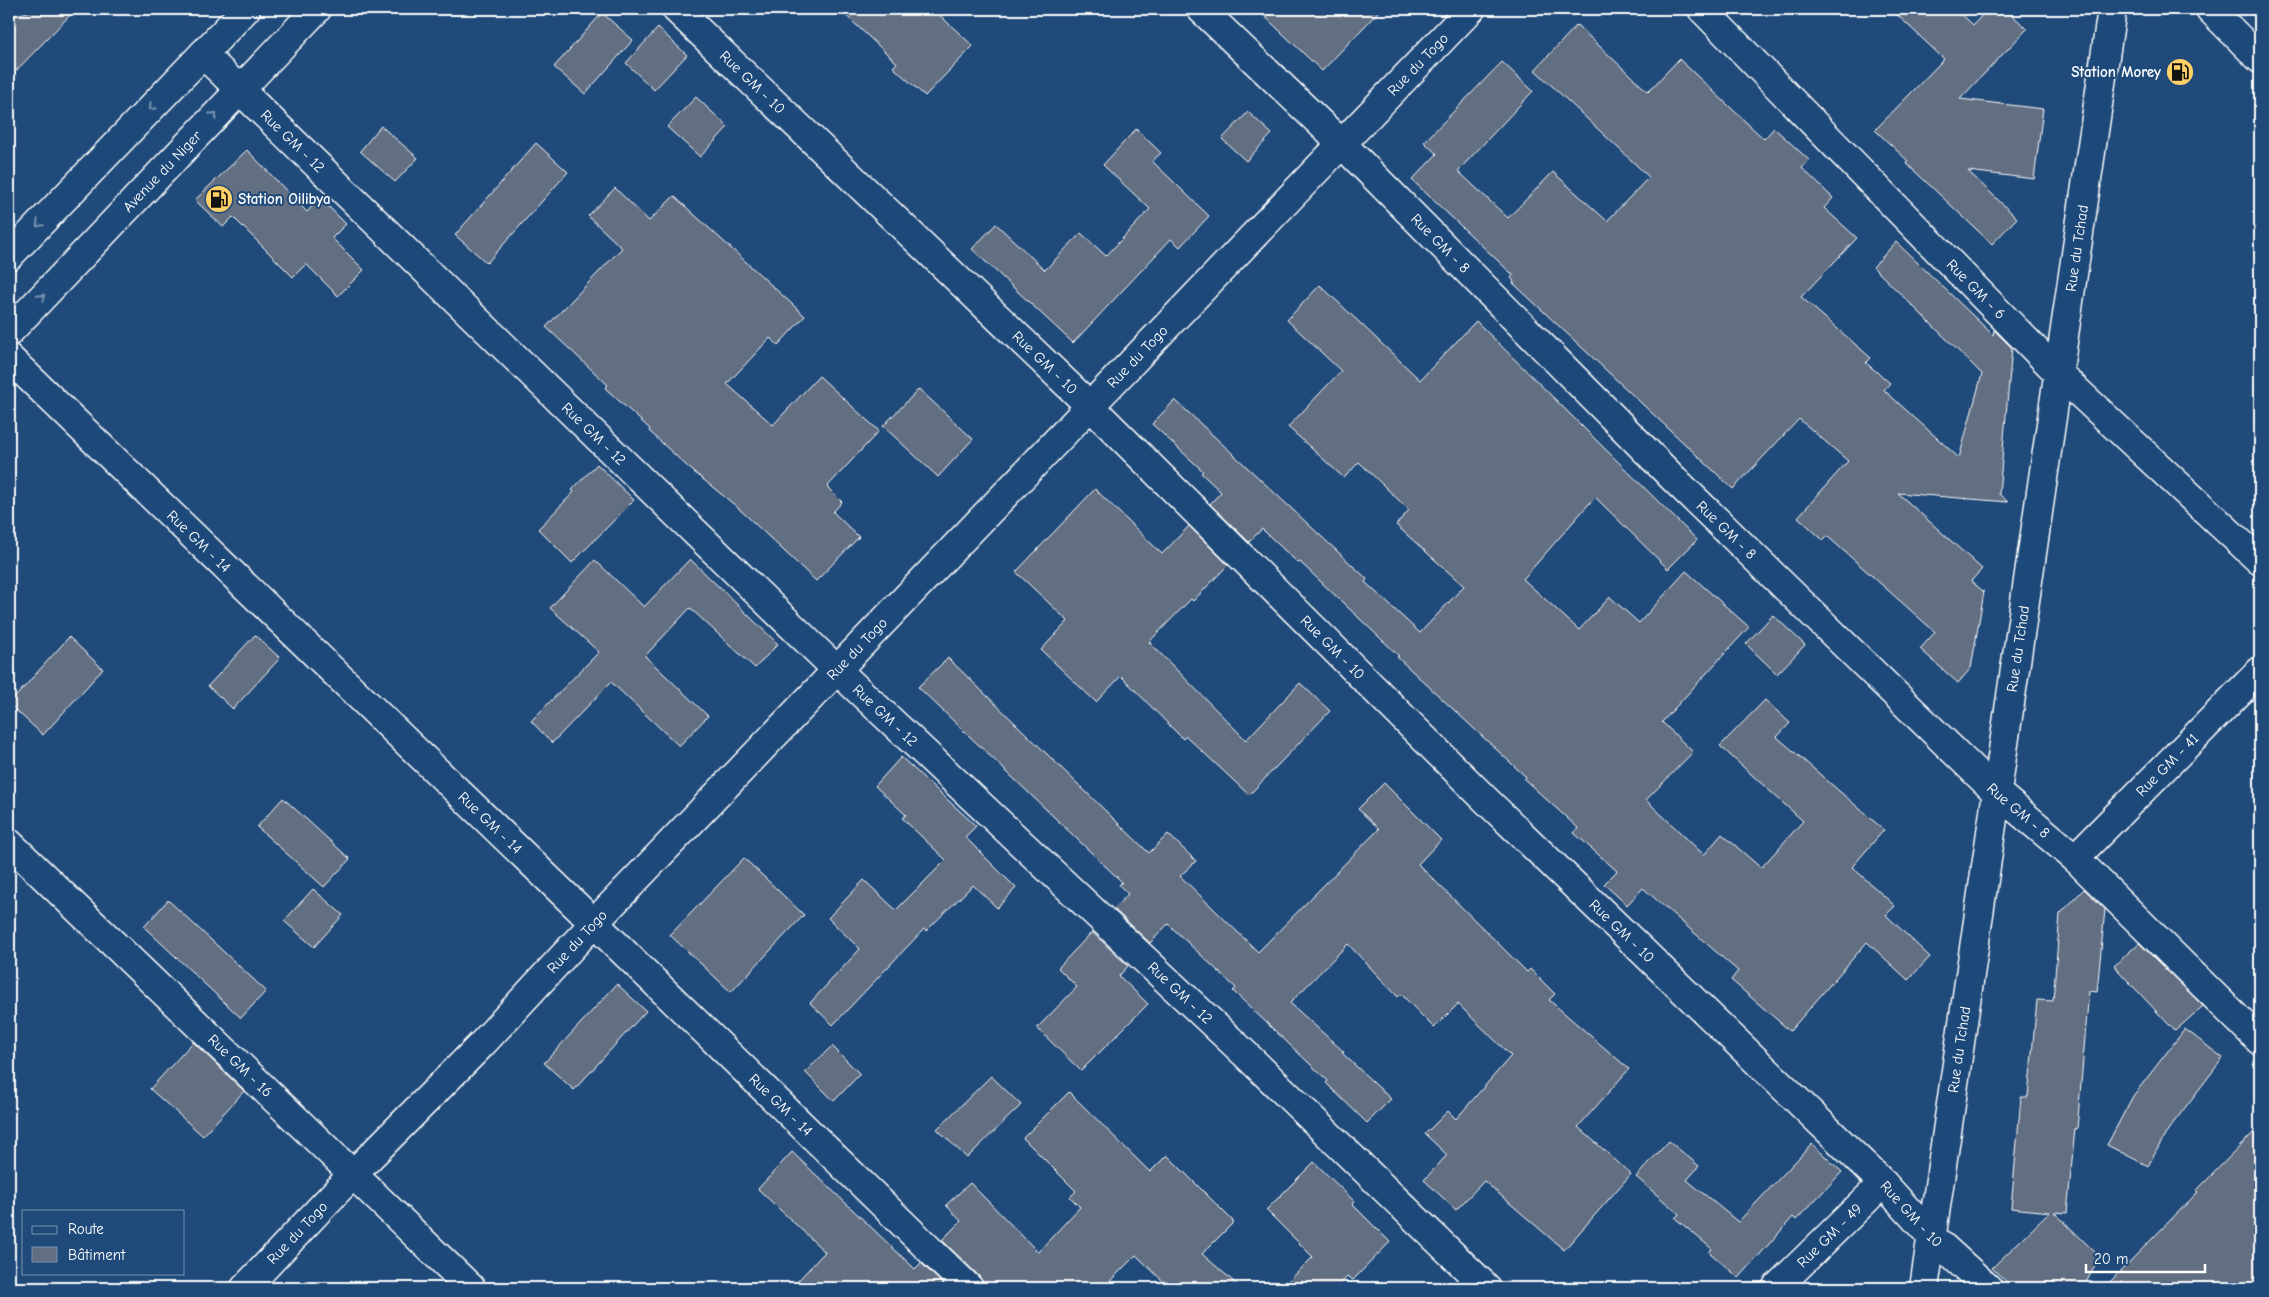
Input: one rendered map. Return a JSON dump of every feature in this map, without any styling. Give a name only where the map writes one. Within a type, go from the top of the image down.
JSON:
[{"type":"street","points":[[9,256],[246,9]]},
{"type":"street","name":"Avenue du Niger","points":[[9,332],[317,9]]},
{"type":"street","name":"Rue GM - 10","points":[[676,9],[1090,406],[1487,801],[1883,1183],[1930,1236],[1988,1288]]},
{"type":"street","name":"Rue GM - 8","points":[[1201,9],[1341,143],[1674,479],[1996,792],[2075,858],[2260,1041]]},
{"type":"street","name":"Rue du Togo","points":[[245,1288],[353,1174],[482,1044],[594,923],[1470,9]]},
{"type":"street","name":"Rue GM - 6","points":[[1702,9],[2058,374],[2260,561]]},
{"type":"street","name":"Rue du Tchad","points":[[1924,1288],[1930,1236],[2112,9]]},
{"type":"street","points":[[2210,9],[2260,59]]},
{"type":"street","name":"Rue GM - 12","points":[[203,54],[837,670],[1242,1051],[1487,1288]]},
{"type":"street","name":"Rue GM - 14","points":[[9,358],[594,923],[968,1288]]},
{"type":"street","name":"Rue GM - 41","points":[[2075,858],[2260,671]]},
{"type":"street","name":"Rue GM - 16","points":[[9,843],[471,1288]]},
{"type":"street","name":"Rue GM - 49","points":[[1776,1288],[1883,1183]]},
{"type":"building","points":[[38,9],[76,9],[9,78],[9,17]]},
{"type":"building","points":[[839,9],[933,9],[973,46],[925,96],[893,67],[897,63]]},
{"type":"building","points":[[1257,9],[1381,9],[1322,71]]},
{"type":"building","points":[[1891,9],[1956,9],[1973,25],[1988,9],[2006,9],[2027,29],[1960,99],[2043,109],[2034,179],[1968,171],[2017,218],[1992,244],[1906,163],[1908,161],[1875,130],[1944,59]]},
{"type":"building","points":[[602,13],[633,40],[585,94],[554,67]]},
{"type":"building","points":[[1577,25],[1648,92],[1679,59],[1764,139],[1774,128],[1809,160],[1802,168],[1833,198],[1824,208],[1857,238],[1801,297],[1871,358],[1866,363],[1890,383],[1884,390],[1959,458],[1982,374],[1873,267],[1896,242],[1993,335],[1994,330],[2012,348],[1999,494],[2008,502],[1898,493],[1982,569],[1971,581],[1984,592],[1971,668],[1958,683],[1920,649],[1935,632],[1827,536],[1823,540],[1798,517],[1848,461],[1799,419],[1733,489],[1513,283],[1514,281],[1511,278],[1513,275],[1412,180],[1437,154],[1424,142],[1502,62],[1533,91],[1458,171],[1508,218],[1553,172],[1607,221],[1649,177],[1535,70]]},
{"type":"building","points":[[658,28],[687,55],[654,90],[626,63]]},
{"type":"building","points":[[696,97],[728,127],[700,157],[667,127]]},
{"type":"building","points":[[1248,112],[1272,134],[1246,161],[1222,139]]},
{"type":"building","points":[[381,126],[418,158],[395,182],[360,151]]},
{"type":"building","points":[[1136,129],[1161,153],[1152,161],[1209,216],[1180,247],[1171,239],[1073,343],[972,249],[996,224],[1045,270],[1081,233],[1106,256],[1150,209],[1103,165]]},
{"type":"building","points":[[536,143],[568,172],[487,263],[455,235]]},
{"type":"building","points":[[247,150],[307,212],[320,198],[346,224],[332,238],[364,270],[338,296],[306,264],[293,277],[233,217],[223,227],[195,200]]},
{"type":"building","points":[[615,188],[649,221],[674,196],[805,316],[778,345],[770,338],[727,384],[773,425],[819,376],[879,431],[827,487],[842,502],[833,512],[859,537],[816,581],[736,506],[689,468],[649,431],[650,429],[605,388],[608,385],[546,327],[622,248],[588,216]]},
{"type":"building","points":[[1320,285],[1420,380],[1476,321],[1697,540],[1668,569],[1595,497],[1523,579],[1579,630],[1610,597],[1639,623],[1686,571],[1749,627],[1662,722],[1693,752],[1646,800],[1704,855],[1722,834],[1761,868],[1803,821],[1720,746],[1765,700],[1790,723],[1777,737],[1884,830],[1852,867],[1895,906],[1886,915],[1930,957],[1908,980],[1867,942],[1790,1031],[1731,980],[1738,971],[1643,888],[1627,905],[1604,884],[1617,871],[1574,833],[1578,828],[1524,779],[1526,777],[1397,657],[1399,656],[1300,562],[1298,563],[1262,529],[1249,542],[1210,504],[1221,492],[1201,473],[1203,471],[1152,424],[1175,400],[1367,579],[1365,582],[1420,633],[1464,586],[1396,525],[1409,510],[1359,462],[1344,478],[1288,427],[1341,371],[1287,320]]},
{"type":"building","points":[[919,389],[973,439],[938,477],[883,426]]},
{"type":"building","points":[[597,464],[634,500],[572,563],[538,529],[574,492],[572,490]]},
{"type":"building","points":[[1095,489],[1162,554],[1189,526],[1228,565],[1149,642],[1246,740],[1300,683],[1330,711],[1249,795],[1186,736],[1183,739],[1121,676],[1096,702],[1041,650],[1068,621],[1016,572]]},
{"type":"building","points":[[690,559],[778,644],[755,668],[690,608],[645,656],[708,716],[679,746],[611,682],[552,743],[531,721],[599,652],[550,608],[595,560],[644,607]]},
{"type":"building","points":[[1773,615],[1805,645],[1777,674],[1746,644]]},
{"type":"building","points":[[255,635],[280,658],[233,709],[208,686]]},
{"type":"building","points":[[69,637],[103,669],[43,735],[9,704]]},
{"type":"building","points":[[948,658],[1149,853],[1168,834],[1196,861],[1180,876],[1258,952],[1379,829],[1358,809],[1384,783],[1441,840],[1418,864],[1527,972],[1530,969],[1555,994],[1549,1000],[1629,1069],[1578,1127],[1631,1174],[1564,1250],[1484,1181],[1456,1210],[1424,1180],[1447,1155],[1425,1134],[1448,1111],[1456,1119],[1511,1056],[1458,1004],[1434,1028],[1401,994],[1398,997],[1348,944],[1290,1003],[1344,1052],[1342,1053],[1391,1099],[1367,1123],[1326,1083],[1328,1081],[1233,991],[1236,988],[1168,924],[1150,943],[1114,909],[1128,894],[1119,885],[1122,882],[918,687]]},
{"type":"building","points":[[901,757],[976,826],[965,837],[1016,888],[997,908],[973,885],[926,931],[924,929],[833,1025],[810,1003],[860,949],[828,918],[864,880],[896,910],[946,860],[902,818],[906,815],[875,786]]},
{"type":"building","points":[[283,798],[350,859],[324,887],[257,827]]},
{"type":"building","points":[[744,858],[804,915],[731,992],[670,935]]},
{"type":"building","points":[[313,889],[343,915],[314,947],[284,921]]},
{"type":"building","points":[[2084,889],[2105,909],[2097,992],[2089,991],[2077,1129],[2075,1128],[2067,1213],[2054,1212],[2100,1257],[2083,1288],[2013,1288],[1992,1268],[2050,1212],[2011,1208],[2021,1097],[2028,1097],[2037,1000],[2053,1001],[2060,914]]},
{"type":"building","points":[[168,900],[266,991],[241,1018],[144,927]]},
{"type":"building","points":[[1092,932],[1128,966],[1119,976],[1148,1004],[1081,1071],[1037,1028],[1077,987],[1058,968]]},
{"type":"building","points":[[2139,943],[2203,1006],[2175,1031],[2114,966]]},
{"type":"building","points":[[617,984],[646,1011],[574,1090],[544,1063]]},
{"type":"building","points":[[2185,1029],[2223,1058],[2168,1130],[2148,1166],[2107,1145],[2133,1096]]},
{"type":"building","points":[[193,1042],[244,1091],[203,1136],[150,1089]]},
{"type":"building","points":[[832,1046],[860,1074],[834,1101],[805,1072]]},
{"type":"building","points":[[991,1076],[1021,1105],[967,1158],[937,1129]]},
{"type":"building","points":[[1069,1092],[1150,1172],[1167,1155],[1234,1222],[1202,1254],[1241,1288],[1170,1288],[1136,1255],[1103,1288],[984,1288],[980,1277],[942,1240],[961,1221],[946,1205],[970,1183],[1038,1252],[1080,1207],[1070,1197],[1076,1191],[1023,1138]]},
{"type":"building","points":[[2260,1126],[2260,1288],[2104,1288],[2198,1192],[2196,1191]]},
{"type":"building","points":[[1669,1141],[1699,1166],[1687,1180],[1738,1222],[1812,1144],[1842,1172],[1796,1220],[1793,1217],[1739,1278],[1709,1252],[1712,1249],[1675,1218],[1679,1214],[1636,1177]]},
{"type":"building","points":[[792,1152],[915,1269],[921,1263],[947,1288],[791,1288],[825,1252],[758,1189]]},
{"type":"building","points":[[1314,1162],[1355,1202],[1352,1204],[1390,1242],[1353,1280],[1348,1276],[1336,1288],[1282,1288],[1313,1257],[1266,1210]]},
{"type":"place","name":"Station Morey","points":[[2180,72]]},
{"type":"place","name":"Station Oilibya","points":[[219,199]]}]
